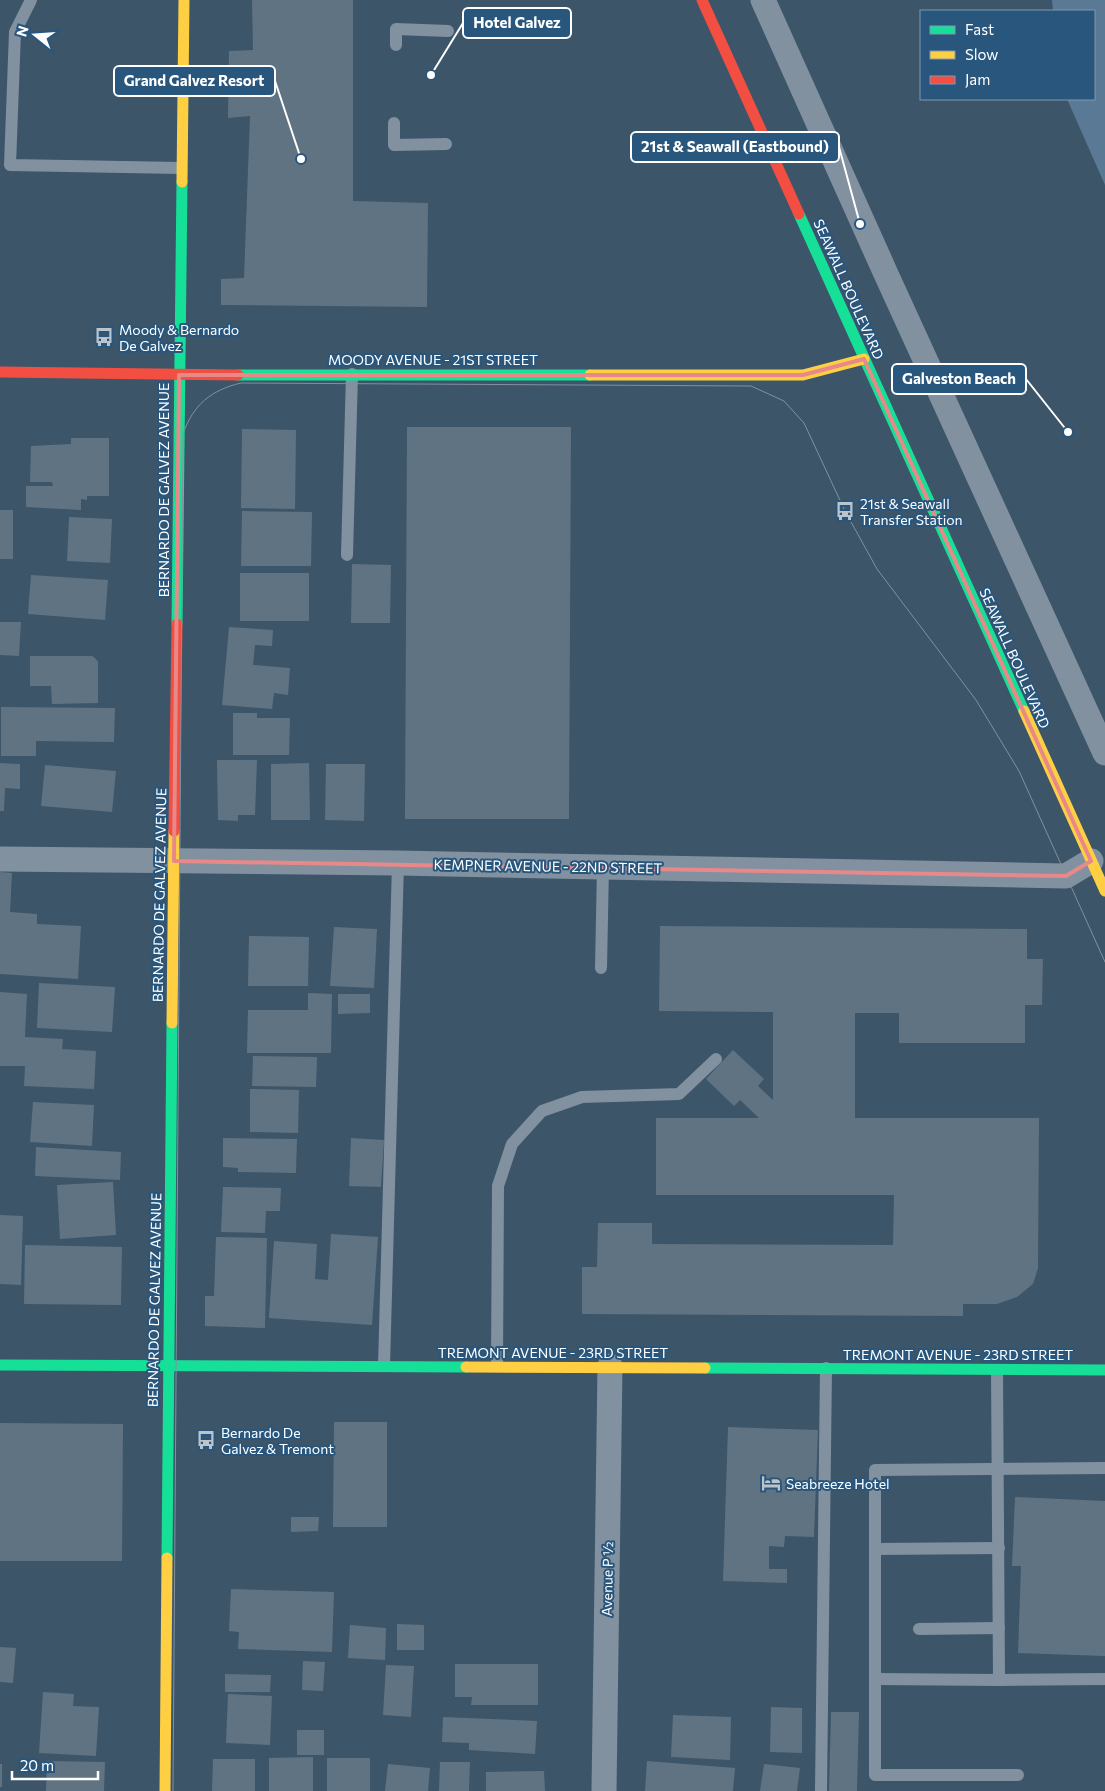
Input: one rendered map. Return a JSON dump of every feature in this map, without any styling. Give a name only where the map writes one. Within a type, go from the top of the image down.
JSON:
[{"type":"main road","name":"BERNARDO DE GALVEZ AVENUE","points":[[165,1791],[168,1366],[184,0]]},
{"type":"main road","name":"SEAWALL BOULEVARD","points":[[702,0],[1105,891]]},
{"type":"main road","name":"MOODY AVENUE - 21ST STREET","points":[[0,372],[179,375],[803,375],[864,359]]},
{"type":"main road","name":"TREMONT AVENUE - 23RD STREET","points":[[0,1365],[610,1366],[1105,1370]]},
{"type":"street","points":[[763,0],[882,266],[1105,752]]},
{"type":"street","name":"KEMPNER AVENUE - 22ND STREET","points":[[0,859],[398,863],[1066,876],[1091,861]]},
{"type":"street","name":"Avenue P ½","points":[[604,1791],[610,1366]]},
{"type":"lane","points":[[32,0],[14,32],[10,165],[181,168]]},
{"type":"lane","points":[[396,45],[396,29],[448,31]]},
{"type":"lane","points":[[394,123],[394,144],[446,144]]},
{"type":"lane","points":[[347,555],[352,374]]},
{"type":"lane","points":[[384,1366],[398,863]]},
{"type":"lane","points":[[601,968],[603,867]]},
{"type":"lane","points":[[497,1366],[498,1186],[512,1144],[542,1111],[582,1096],[679,1094],[716,1060]]},
{"type":"lane","points":[[820,1791],[826,1368]]},
{"type":"lane","points":[[997,1370],[1000,1680]]},
{"type":"lane","points":[[1018,1775],[875,1775],[875,1470],[1105,1468]]},
{"type":"lane","points":[[875,1549],[999,1548]]},
{"type":"lane","points":[[919,1628],[1000,1628]]},
{"type":"lane","points":[[875,1679],[1105,1679]]},
{"type":"highlighted area","points":[[864,359],[1091,861],[1066,876],[174,861],[179,375],[803,375]]},
{"type":"water","points":[[1052,0],[1105,0],[1105,185],[1067,100],[1095,100],[1095,10],[1053,10]]},
{"type":"building","points":[[252,0],[353,0],[353,201],[428,203],[427,307],[221,305],[221,279],[244,278],[250,116],[228,118],[229,51],[253,50]]},
{"type":"building","points":[[407,427],[571,427],[569,819],[405,819]]},
{"type":"building","points":[[242,429],[296,430],[295,509],[241,508]]},
{"type":"building","points":[[71,438],[109,438],[109,496],[87,496],[87,500],[81,499],[81,510],[26,507],[26,486],[53,486],[52,482],[30,482],[31,446],[71,444]]},
{"type":"building","points":[[0,510],[13,510],[13,559],[0,559]]},
{"type":"building","points":[[242,511],[312,512],[311,566],[241,566]]},
{"type":"building","points":[[69,517],[112,519],[110,563],[67,561]]},
{"type":"building","points":[[352,564],[391,565],[390,623],[351,623]]},
{"type":"building","points":[[240,573],[309,573],[309,621],[240,621]]},
{"type":"building","points":[[31,575],[108,580],[105,620],[28,614]]},
{"type":"building","points":[[0,622],[21,622],[19,656],[0,655]]},
{"type":"building","points":[[229,627],[273,630],[272,646],[255,645],[253,665],[290,668],[288,695],[274,693],[272,709],[222,705]]},
{"type":"building","points":[[30,656],[92,656],[95,658],[98,662],[98,703],[52,704],[51,686],[30,686]]},
{"type":"building","points":[[1,707],[115,708],[114,742],[36,741],[36,756],[1,756]]},
{"type":"building","points":[[233,713],[257,713],[257,718],[290,718],[289,755],[233,755]]},
{"type":"building","points":[[217,760],[257,760],[255,815],[238,815],[238,821],[218,820]]},
{"type":"building","points":[[0,763],[20,764],[20,789],[5,788],[4,811],[0,811]]},
{"type":"building","points":[[309,763],[310,820],[271,820],[271,764]]},
{"type":"building","points":[[326,764],[365,764],[364,821],[325,820]]},
{"type":"building","points":[[45,765],[116,771],[112,812],[41,806]]},
{"type":"building","points":[[0,872],[12,873],[10,912],[37,914],[37,924],[81,926],[78,979],[0,974]]},
{"type":"building","points":[[660,926],[1027,929],[1027,959],[1043,959],[1042,1005],[1025,1005],[1025,1043],[899,1043],[899,1013],[855,1013],[855,1118],[1039,1118],[1038,1268],[1033,1284],[1017,1297],[997,1304],[963,1304],[963,1316],[582,1314],[582,1267],[597,1267],[598,1223],[652,1223],[652,1244],[893,1245],[894,1195],[656,1195],[656,1118],[759,1118],[740,1100],[734,1106],[706,1079],[733,1050],[764,1079],[758,1086],[773,1100],[773,1012],[659,1011]]},
{"type":"building","points":[[334,927],[377,929],[374,988],[330,986]]},
{"type":"building","points":[[249,936],[309,937],[308,986],[248,986]]},
{"type":"building","points":[[39,983],[115,987],[112,1032],[37,1028]]},
{"type":"building","points":[[0,992],[27,994],[25,1037],[63,1039],[62,1049],[96,1051],[94,1089],[24,1086],[25,1066],[0,1066]]},
{"type":"building","points":[[308,993],[332,994],[331,1053],[247,1053],[248,1010],[308,1010]]},
{"type":"building","points":[[338,994],[370,994],[370,1013],[338,1014]]},
{"type":"building","points":[[253,1056],[317,1057],[316,1087],[252,1086]]},
{"type":"building","points":[[250,1089],[299,1090],[298,1133],[250,1132]]},
{"type":"building","points":[[33,1102],[94,1105],[92,1146],[30,1142]]},
{"type":"building","points":[[223,1138],[297,1139],[296,1173],[238,1172],[238,1168],[223,1167]]},
{"type":"building","points":[[351,1138],[384,1140],[381,1187],[349,1186]]},
{"type":"building","points":[[36,1147],[121,1152],[120,1180],[35,1176]]},
{"type":"building","points":[[113,1182],[116,1235],[60,1239],[57,1185]]},
{"type":"building","points":[[223,1187],[281,1188],[280,1211],[266,1211],[265,1233],[221,1232]]},
{"type":"building","points":[[0,1215],[23,1216],[21,1285],[0,1284]]},
{"type":"building","points":[[331,1234],[378,1237],[372,1325],[269,1318],[274,1241],[317,1244],[315,1279],[328,1280]]},
{"type":"building","points":[[216,1237],[267,1238],[265,1328],[205,1326],[205,1296],[214,1296]]},
{"type":"building","points":[[25,1245],[122,1247],[121,1305],[24,1304]]},
{"type":"building","points":[[334,1422],[387,1422],[387,1527],[333,1527]]},
{"type":"building","points":[[0,1423],[123,1424],[122,1561],[0,1561]]},
{"type":"building","name":"Seabreeze Hotel","points":[[728,1427],[818,1430],[814,1537],[785,1536],[784,1547],[769,1546],[769,1569],[787,1569],[787,1583],[723,1581]]},
{"type":"building","points":[[1015,1497],[1105,1501],[1105,1656],[1018,1653],[1021,1566],[1012,1566]]},
{"type":"building","points":[[291,1517],[319,1517],[318,1531],[291,1532]]},
{"type":"building","points":[[231,1589],[334,1592],[332,1652],[238,1649],[239,1632],[229,1631]]},
{"type":"building","points":[[397,1624],[424,1625],[424,1650],[397,1650]]},
{"type":"building","points":[[350,1625],[386,1628],[385,1660],[348,1658]]},
{"type":"building","points":[[0,1647],[16,1648],[13,1683],[0,1682]]},
{"type":"building","points":[[303,1661],[325,1662],[323,1691],[302,1690]]},
{"type":"building","points":[[455,1664],[538,1664],[538,1705],[471,1705],[472,1697],[455,1697]]},
{"type":"building","points":[[386,1665],[414,1666],[411,1717],[383,1715]]},
{"type":"building","points":[[225,1674],[271,1675],[270,1692],[225,1692]]},
{"type":"building","points":[[43,1692],[74,1694],[73,1706],[99,1707],[96,1756],[39,1753]]},
{"type":"building","points":[[228,1694],[272,1696],[270,1745],[226,1743]]},
{"type":"building","points":[[771,1707],[802,1708],[802,1753],[770,1752]]},
{"type":"building","points":[[831,1712],[859,1712],[857,1791],[829,1791]]},
{"type":"building","points":[[673,1715],[731,1717],[730,1760],[671,1757]]},
{"type":"building","points":[[443,1717],[537,1721],[535,1754],[469,1750],[469,1743],[442,1742]]},
{"type":"building","points":[[297,1730],[324,1730],[324,1755],[297,1755]]},
{"type":"building","points":[[313,1757],[313,1791],[269,1791],[269,1758]]},
{"type":"building","points":[[327,1758],[370,1758],[370,1791],[327,1791]]},
{"type":"building","points":[[213,1759],[255,1759],[255,1791],[212,1791]]},
{"type":"building","points":[[47,1761],[105,1762],[104,1791],[46,1791]]},
{"type":"building","points":[[647,1761],[735,1768],[733,1791],[645,1791]]},
{"type":"building","points":[[440,1762],[470,1762],[469,1791],[439,1791]]},
{"type":"building","points":[[0,1764],[2,1764],[2,1787],[0,1787]]},
{"type":"building","points":[[388,1764],[430,1768],[428,1791],[385,1791]]},
{"type":"building","points":[[764,1764],[800,1768],[797,1791],[760,1791]]},
{"type":"building","points":[[544,1771],[545,1791],[486,1791],[486,1772]]},
{"type":"tram line","points":[[173,1791],[183,434],[192,415],[204,400],[221,390],[241,383],[751,386],[784,401],[804,423],[845,511],[877,569],[976,700],[1019,771],[1105,962]]},
{"type":"traffic: fast","points":[[177,624],[182,182]]},
{"type":"traffic: fast","points":[[799,214],[1024,711]]},
{"type":"traffic: fast","points":[[238,375],[590,375]]},
{"type":"traffic: fast","points":[[167,1558],[172,1023]]},
{"type":"traffic: fast","points":[[0,1365],[466,1367]]},
{"type":"traffic: fast","points":[[705,1368],[1105,1370]]},
{"type":"traffic: slow","points":[[182,182],[184,0]]},
{"type":"traffic: slow","points":[[590,375],[803,375],[864,359]]},
{"type":"traffic: slow","points":[[1024,711],[1105,891]]},
{"type":"traffic: slow","points":[[172,1023],[174,831]]},
{"type":"traffic: slow","points":[[466,1367],[705,1368]]},
{"type":"traffic: slow","points":[[165,1791],[167,1558]]},
{"type":"traffic: jam","points":[[702,0],[799,214]]},
{"type":"traffic: jam","points":[[0,372],[238,375]]},
{"type":"traffic: jam","points":[[174,831],[177,624]]},
{"type":"place","name":"Hotel Galvez","points":[[431,75]]},
{"type":"place","name":"Grand Galvez Resort","points":[[301,159]]},
{"type":"place","name":"21st & Seawall (Eastbound)","points":[[860,224]]},
{"type":"place","name":"Moody & Bernardo De Galvez","points":[[104,337]]},
{"type":"place","name":"Galveston Beach","points":[[1068,432]]},
{"type":"place","name":"21st & Seawall Transfer Station","points":[[845,511]]},
{"type":"place","name":"Bernardo De Galvez & Tremont","points":[[206,1440]]},
{"type":"place","name":"Seabreeze Hotel","points":[[771,1483]]}]
